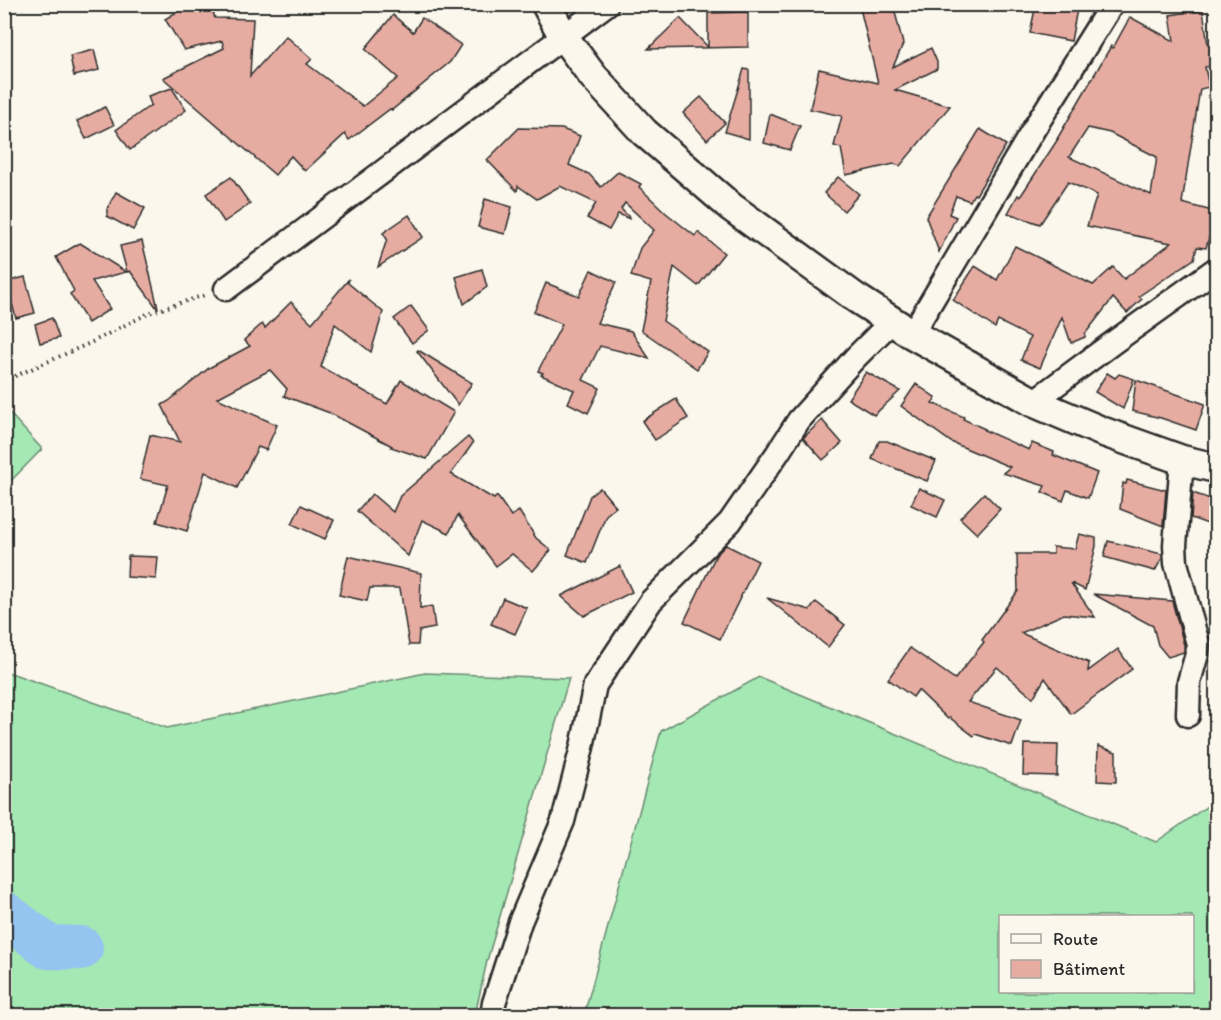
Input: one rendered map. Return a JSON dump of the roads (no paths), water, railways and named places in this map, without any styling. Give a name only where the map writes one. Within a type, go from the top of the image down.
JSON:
[{"type":"street","points":[[546,4],[563,36],[592,75],[644,132],[731,207],[856,298],[902,328],[1033,402],[1101,431],[1182,460],[1216,468]]},
{"type":"street","points":[[226,289],[607,4]]},
{"type":"street","points":[[492,1016],[520,922],[563,821],[596,685],[651,601],[730,522],[799,420],[855,358],[902,328],[1035,127],[1112,4]]},
{"type":"street","points":[[1033,402],[1216,269]]},
{"type":"street","points":[[1182,460],[1175,545],[1176,562],[1198,644],[1189,682],[1188,715]]},
{"type":"waterway","points":[[4,913],[48,947],[81,948]]}]
